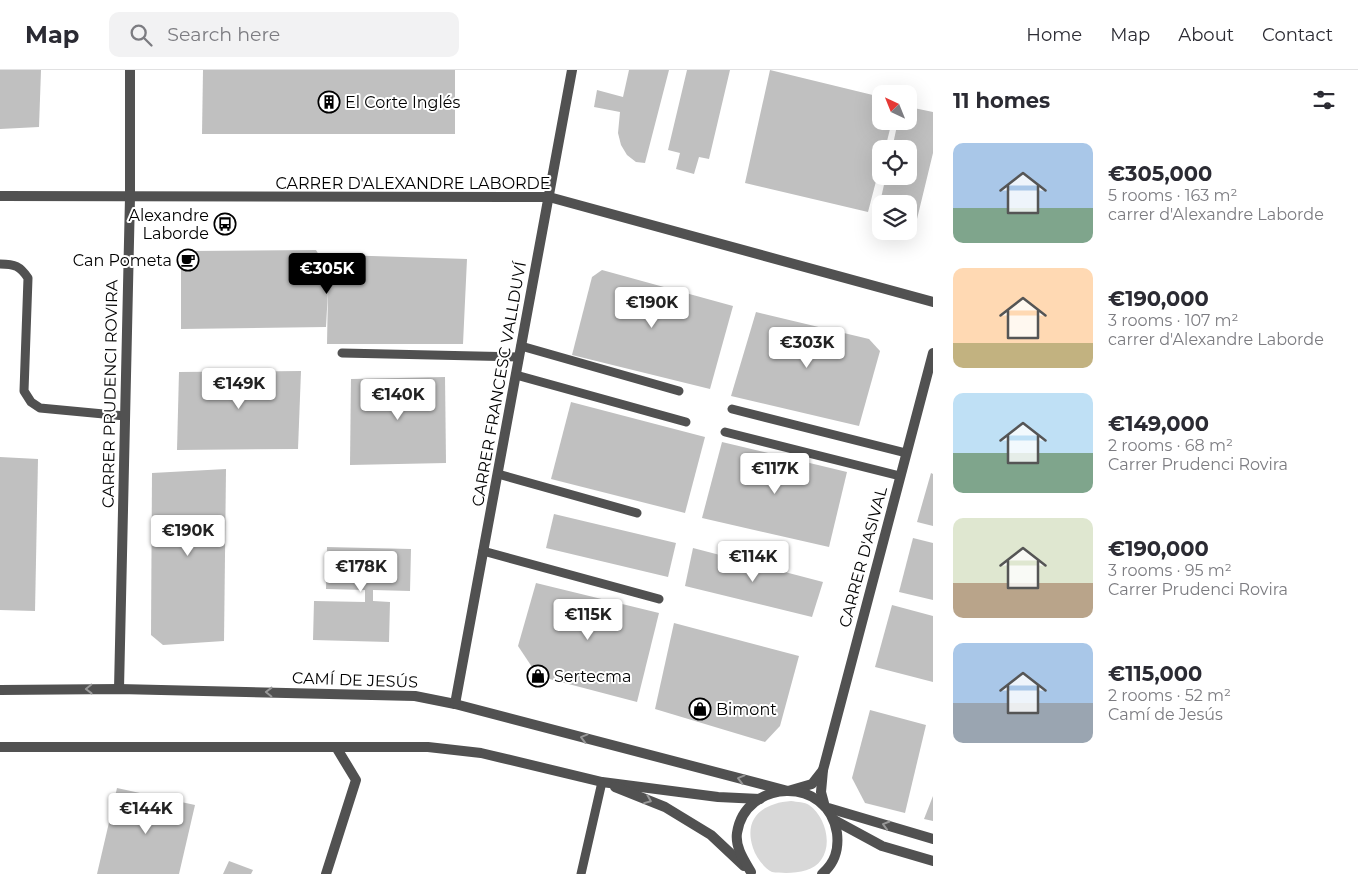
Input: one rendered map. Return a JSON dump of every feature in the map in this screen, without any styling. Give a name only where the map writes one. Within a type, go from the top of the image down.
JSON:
[{"type":"street","name":"CARRER PRUDENCI ROVIRA","points":[[119,689],[130,197],[130,70]]},
{"type":"street","name":"CARRER FRANCESC VALLDUVÍ","points":[[455,704],[572,70]]},
{"type":"street","name":"CARRER D'ALEXANDRE LABORDE","points":[[0,196],[549,197],[933,302]]},
{"type":"street","name":"CARRER D'ASIVAL","points":[[825,807],[822,792],[823,770],[933,353]]},
{"type":"street","name":"CAMÍ DE JESÚS","points":[[0,690],[119,689],[415,696],[455,704],[788,791],[798,791],[819,800],[825,807]]},
{"type":"street","points":[[0,747],[428,747],[480,753],[602,782],[718,797],[760,799]]},
{"type":"street","points":[[326,874],[356,780],[336,747]]},
{"type":"street","points":[[752,873],[742,858],[738,846],[737,833],[748,808],[760,799],[774,793],[812,784],[823,770]]},
{"type":"street","points":[[602,782],[665,807],[680,816],[711,835],[752,873]]},
{"type":"street","points":[[822,874],[836,858],[838,843],[834,820],[825,807]]},
{"type":"street","points":[[825,807],[933,839]]},
{"type":"street","points":[[834,820],[882,846],[933,861]]},
{"type":"lane","points":[[0,264],[10,264],[22,269],[28,278],[24,391],[31,402],[40,408],[125,416]]},
{"type":"lane","points":[[521,346],[678,391]]},
{"type":"lane","points":[[342,353],[519,357]]},
{"type":"lane","points":[[516,375],[686,422]]},
{"type":"lane","points":[[732,409],[906,453]]},
{"type":"lane","points":[[725,432],[900,476]]},
{"type":"lane","points":[[498,474],[637,513]]},
{"type":"lane","points":[[483,551],[659,599]]},
{"type":"lane","points":[[581,874],[602,782]]},
{"type":"shaded area","points":[[791,801],[807,804],[819,816],[826,831],[825,853],[817,865],[812,868],[792,873],[772,872],[763,865],[753,848],[751,828],[753,820],[764,809],[772,805]]},
{"type":"building","points":[[0,70],[41,70],[39,127],[0,129]]},
{"type":"building","name":"El Corte Inglés","points":[[203,70],[455,70],[455,134],[202,134]]},
{"type":"building","points":[[629,70],[669,70],[645,163],[636,162],[627,155],[621,145],[618,133],[620,112],[594,107],[597,90],[623,97]]},
{"type":"building","points":[[687,70],[730,70],[709,159],[699,157],[694,174],[676,169],[680,153],[668,150]]},
{"type":"building","points":[[770,70],[872,95],[872,130],[890,130],[887,140],[872,140],[872,185],[875,185],[868,212],[745,183]]},
{"type":"building","points":[[918,109],[933,112],[933,153],[917,219],[917,195],[882,195],[884,185],[917,185],[917,140],[894,140],[896,130],[918,130]]},
{"type":"building","points":[[316,250],[328,270],[340,255],[467,259],[463,344],[327,344],[328,291],[326,327],[181,329],[181,262],[191,251]]},
{"type":"building","points":[[602,270],[733,306],[710,389],[572,355],[592,277]]},
{"type":"building","points":[[756,312],[869,339],[880,351],[859,426],[731,396]]},
{"type":"building","points":[[301,371],[298,449],[177,450],[179,372]]},
{"type":"building","points":[[445,377],[446,463],[350,465],[351,379]]},
{"type":"building","points":[[571,402],[705,437],[685,513],[551,479]]},
{"type":"building","points":[[722,442],[847,472],[829,547],[702,518]]},
{"type":"building","points":[[0,457],[38,459],[35,611],[0,610]]},
{"type":"building","points":[[226,469],[224,641],[163,645],[151,635],[152,473]]},
{"type":"building","points":[[931,473],[933,474],[933,526],[917,522]]},
{"type":"building","points":[[554,514],[676,543],[668,577],[546,548]]},
{"type":"building","points":[[913,538],[933,543],[933,600],[899,592]]},
{"type":"building","points":[[327,547],[411,549],[410,591],[373,590],[373,601],[390,602],[389,642],[313,640],[314,601],[365,602],[365,590],[326,589]]},
{"type":"building","points":[[693,548],[823,582],[812,617],[685,586]]},
{"type":"building","points":[[536,583],[659,613],[637,702],[538,676],[518,646]]},
{"type":"building","points":[[892,605],[933,616],[933,682],[875,667]]},
{"type":"building","points":[[674,623],[799,656],[780,726],[765,742],[655,709]]},
{"type":"building","points":[[870,710],[926,725],[905,813],[865,803],[852,778]]},
{"type":"building","points":[[117,788],[195,805],[179,874],[97,874]]},
{"type":"building","points":[[933,796],[933,821],[924,819]]},
{"type":"building","points":[[229,861],[253,870],[251,874],[223,874]]},
{"type":"place","name":"El Corte Inglés","points":[[329,102]]},
{"type":"place","name":"Alexandre Laborde","points":[[225,224]]},
{"type":"place","name":"Can Pometa","points":[[188,260]]},
{"type":"place","name":"Sertecma","points":[[538,676]]},
{"type":"place","name":"Bimont","points":[[700,709]]}]
